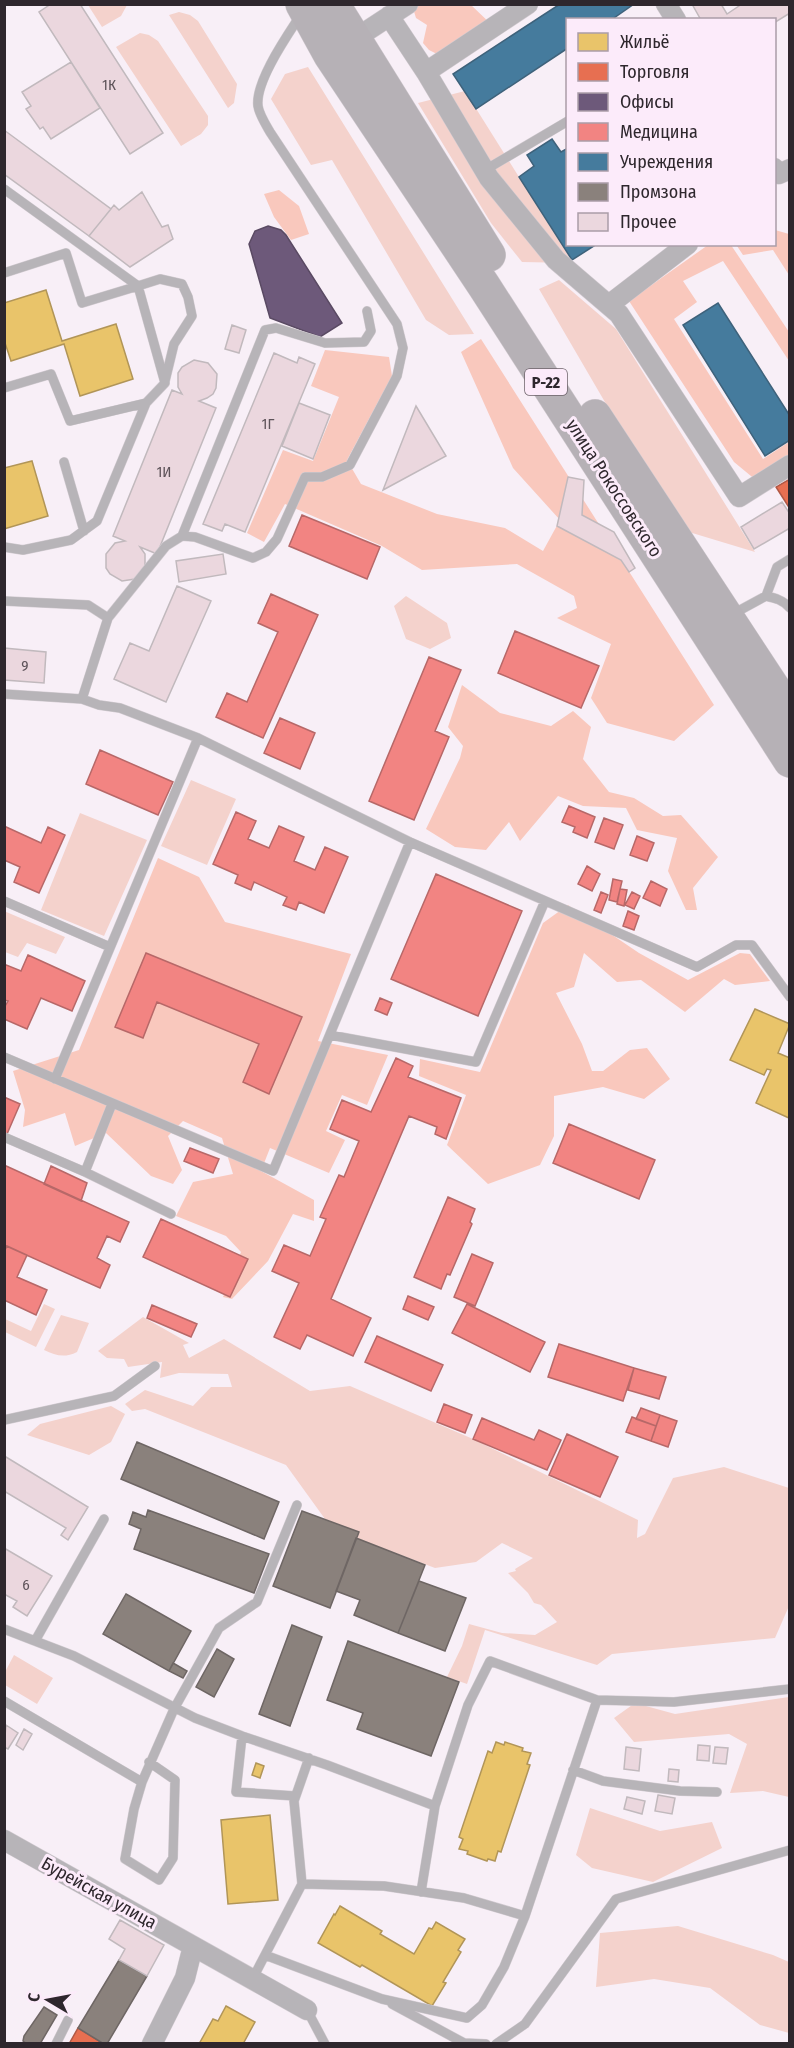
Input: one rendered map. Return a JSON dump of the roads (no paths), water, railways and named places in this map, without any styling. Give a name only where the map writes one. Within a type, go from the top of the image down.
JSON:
[{"type":"highway","name":"улица Рокоссовского","points":[[313,6],[498,269],[789,712]]},
{"type":"highway","name":"улица Рокоссовского","points":[[343,47],[484,286],[789,761]]},
{"type":"street","points":[[343,47],[408,4]]},
{"type":"street","points":[[426,72],[528,4]]},
{"type":"street","points":[[666,4],[675,18]]},
{"type":"street","points":[[389,16],[485,170],[556,260],[619,314],[739,497],[789,465]]},
{"type":"street","points":[[610,304],[685,246]]},
{"type":"street","name":"Бурейская улица","points":[[4,1840],[307,2010]]},
{"type":"street","points":[[152,2043],[185,1978],[193,1946]]},
{"type":"lane","points":[[182,536],[195,537],[253,558],[266,552],[276,539],[305,477],[322,477],[350,465],[397,376],[403,348],[397,324],[270,132],[258,106],[262,81],[274,58],[313,6]]},
{"type":"lane","points":[[485,170],[566,122]]},
{"type":"lane","points":[[4,189],[138,286],[165,383]]},
{"type":"lane","points":[[4,273],[84,247]]},
{"type":"lane","points":[[4,547],[23,550],[71,540],[97,521],[146,403],[165,383],[174,344],[192,316],[188,297],[182,284],[160,279],[82,303],[66,254]]},
{"type":"lane","points":[[82,699],[108,618],[166,546],[182,536],[265,330],[276,328],[325,343],[364,342],[371,331],[367,311]]},
{"type":"lane","points":[[4,388],[51,374],[70,421],[146,403]]},
{"type":"lane","points":[[64,462],[84,531]]},
{"type":"lane","points":[[727,618],[766,596],[777,567],[789,559]]},
{"type":"lane","points":[[766,596],[786,604],[789,608]]},
{"type":"lane","points":[[4,601],[88,605],[108,618]]},
{"type":"lane","points":[[4,694],[82,699],[99,705],[120,708],[198,738],[410,842],[697,967],[736,945],[752,945],[789,997]]},
{"type":"lane","points":[[55,1079],[198,738]]},
{"type":"lane","points":[[4,1057],[273,1171],[410,842]]},
{"type":"lane","points":[[4,901],[110,947]]},
{"type":"lane","points":[[330,1035],[476,1062],[545,901]]},
{"type":"lane","points":[[85,1172],[112,1104]]},
{"type":"lane","points":[[4,1137],[85,1172],[171,1214]]},
{"type":"lane","points":[[4,1420],[114,1396],[155,1366]]},
{"type":"lane","points":[[149,1762],[175,1780],[173,1858],[159,1880],[125,1859],[134,1809],[149,1762],[174,1708],[219,1629],[257,1602],[297,1505]]},
{"type":"lane","points":[[35,1641],[104,1519]]},
{"type":"lane","points":[[4,1629],[74,1656],[174,1708],[242,1736],[309,1758],[435,1806]]},
{"type":"lane","points":[[421,1892],[435,1806],[468,1705],[490,1661],[597,1700],[674,1702],[789,1689]]},
{"type":"lane","points":[[382,1999],[467,2018],[482,2005],[498,1977],[525,1916],[597,1700]]},
{"type":"lane","points":[[4,1701],[142,1782]]},
{"type":"lane","points":[[242,1736],[236,1792],[295,1796]]},
{"type":"lane","points":[[253,1978],[302,1884],[294,1801],[309,1758]]},
{"type":"lane","points":[[573,1770],[603,1781],[680,1791],[717,1792]]},
{"type":"lane","points":[[496,2043],[525,2024],[616,1899],[789,1850]]},
{"type":"lane","points":[[302,1884],[384,1887],[464,1898],[525,1916]]},
{"type":"lane","points":[[265,1955],[382,1999],[464,2043],[486,2043]]},
{"type":"lane","points":[[307,2010],[325,2043]]},
{"type":"lane","points":[[56,2043],[68,2020]]}]
